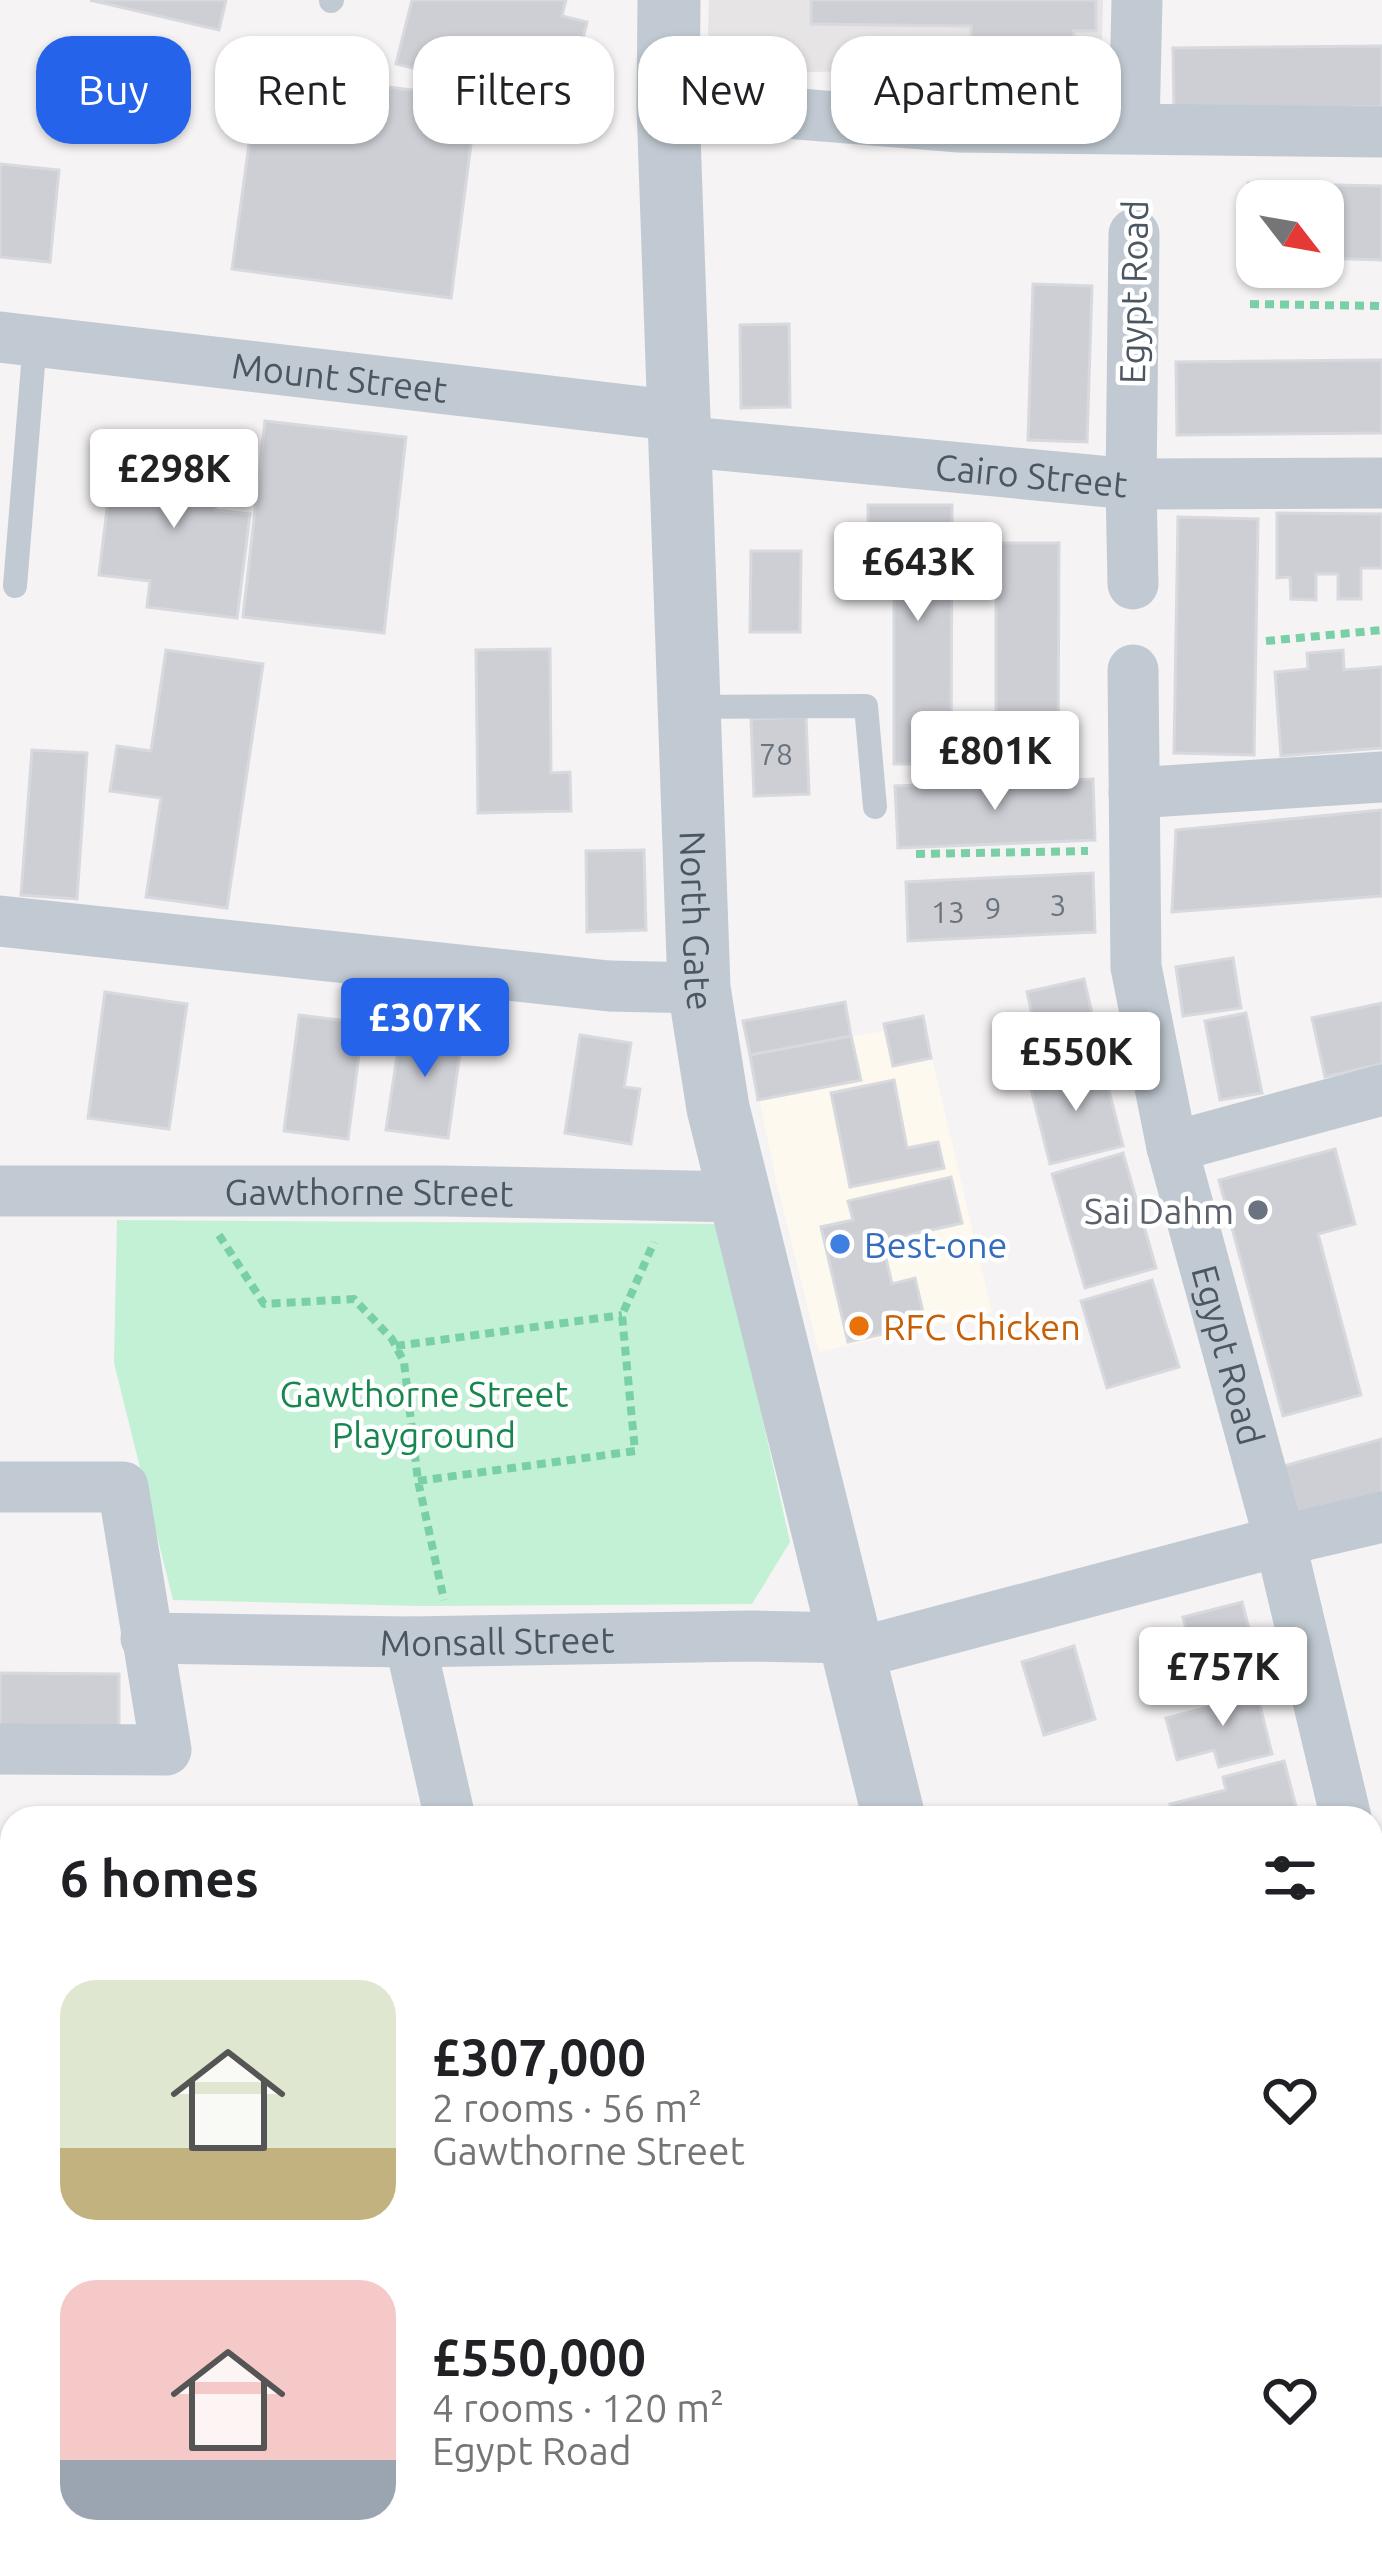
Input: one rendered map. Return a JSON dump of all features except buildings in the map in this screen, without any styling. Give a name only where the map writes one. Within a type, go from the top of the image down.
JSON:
[{"type":"street","name":"North Gate","points":[[669,0],[668,106],[699,988],[718,1108],[891,1806]]},
{"type":"street","points":[[1134,128],[1137,0]]},
{"type":"street","points":[[807,115],[960,127],[1382,132]]},
{"type":"street","name":"Egypt Road","points":[[1132,584],[1134,234]]},
{"type":"street","name":"Mount Street","points":[[17,339],[679,428]]},
{"type":"street","name":"Cairo Street","points":[[679,428],[1131,484],[1382,484]]},
{"type":"street","name":"Egypt Road","points":[[1133,670],[1136,967],[1172,1148],[1280,1541],[1343,1806]]},
{"type":"street","points":[[1134,794],[1382,777]]},
{"type":"street","points":[[0,921],[609,986],[699,988]]},
{"type":"street","points":[[1172,1148],[1382,1090]]},
{"type":"street","name":"Gawthorne Street","points":[[0,1191],[739,1197]]},
{"type":"street","points":[[0,1486],[123,1487],[166,1750],[0,1749]]},
{"type":"street","name":"Monsall Street","points":[[146,1638],[431,1641],[751,1636],[852,1646],[1382,1517]]},
{"type":"street","points":[[431,1641],[450,1806]]},
{"type":"lane","points":[[15,586],[17,339]]},
{"type":"lane","points":[[689,707],[866,706],[875,807]]},
{"type":"path","points":[[1250,304],[1382,306]]},
{"type":"path","points":[[1266,641],[1382,630]]},
{"type":"path","points":[[916,854],[1136,851]]},
{"type":"path","points":[[197,1191],[210,1220],[264,1304],[354,1300],[396,1346],[404,1362],[431,1641]]},
{"type":"path","points":[[418,1481],[635,1451],[622,1315],[669,1195]]},
{"type":"path","points":[[396,1346],[622,1315]]},
{"type":"shaded area","points":[[709,0],[1103,0],[1102,36],[831,36],[831,72],[807,72],[807,36],[708,34]]},
{"type":"shaded area","points":[[924,1024],[992,1313],[819,1352],[750,1055]]},
{"type":"green space","name":"Gawthorne Street Playground","points":[[117,1220],[719,1224],[790,1542],[752,1604],[421,1606],[173,1600],[114,1363]]},
{"type":"place","name":"Sai Dahm","points":[[1258,1210]]},
{"type":"place","name":"Best-one","points":[[840,1244]]},
{"type":"place","name":"RFC Chicken","points":[[859,1326]]}]
